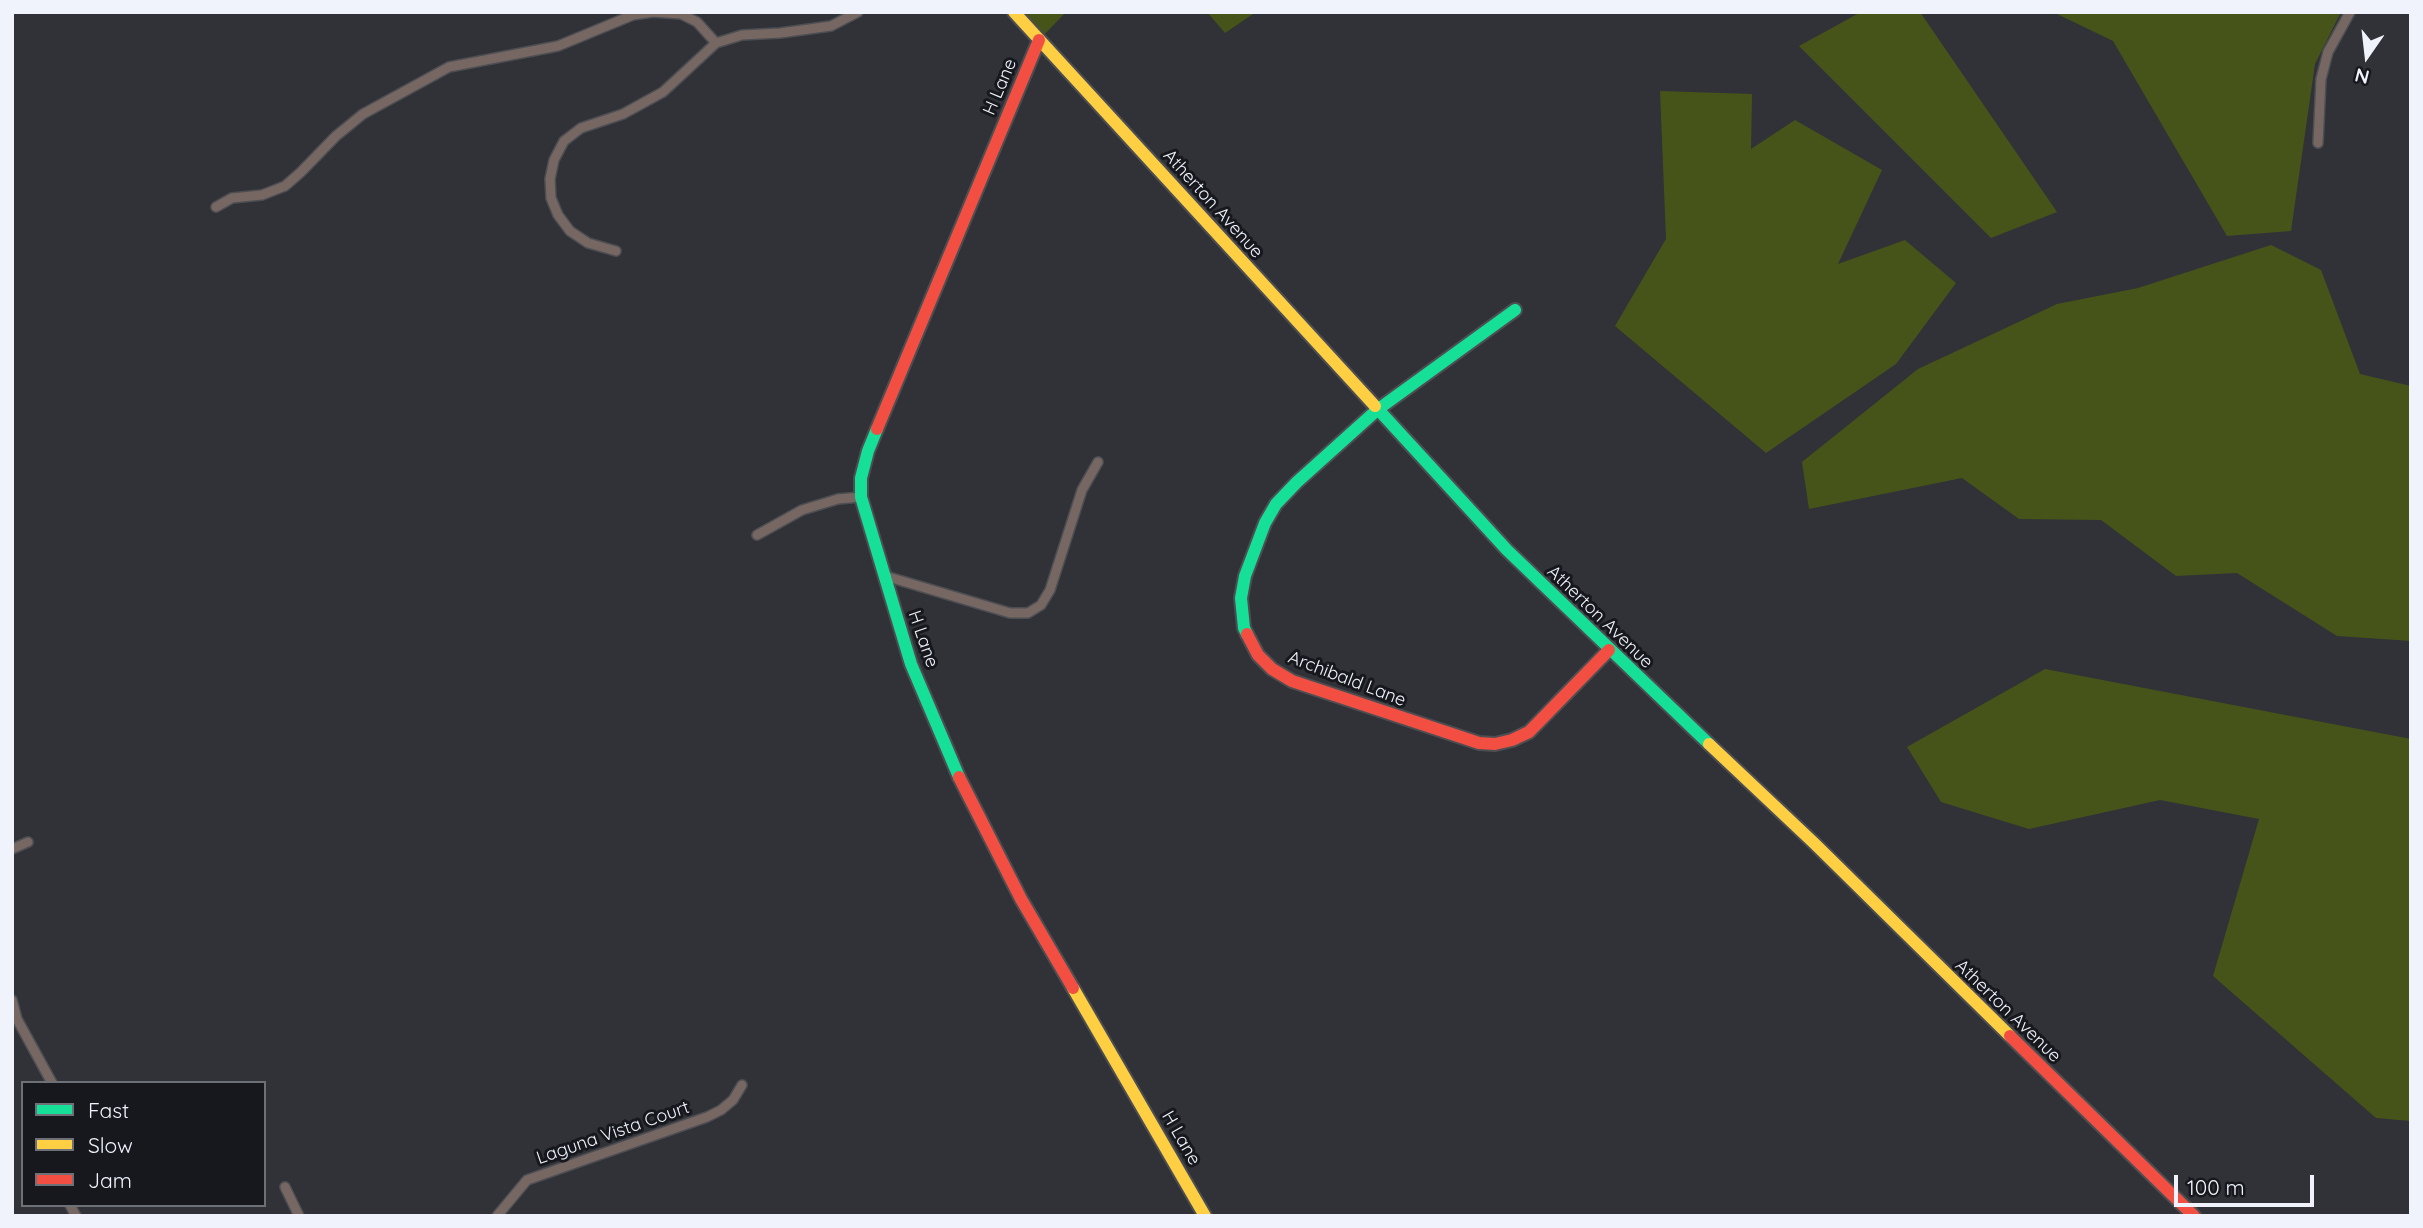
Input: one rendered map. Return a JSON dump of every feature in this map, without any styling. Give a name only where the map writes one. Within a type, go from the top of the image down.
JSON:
[{"type":"street","points":[[216,207],[232,198],[262,195],[285,186],[336,136],[363,114],[449,66],[558,46],[634,15],[653,12],[681,15],[697,22],[716,43]]},
{"type":"street","name":"Atherton Avenue","points":[[1014,12],[1507,550],[1609,650],[1776,806],[2194,1216]]},
{"type":"street","points":[[2318,143],[2321,79],[2328,52],[2350,12]]},
{"type":"street","points":[[616,251],[587,243],[570,231],[558,215],[551,198],[550,179],[554,160],[564,141],[581,128],[623,114],[663,92],[716,43],[742,35],[831,26],[852,14]]},
{"type":"street","name":"H Lane","points":[[1039,40],[868,451],[861,478],[861,497],[911,664],[954,768],[1021,899],[1205,1216]]},
{"type":"street","name":"Archibald Lane","points":[[1515,310],[1377,410],[1276,504],[1257,542],[1245,576],[1241,612],[1244,628],[1250,642],[1272,669],[1293,681],[1443,733],[1479,743],[1495,744],[1529,732],[1609,650]]},
{"type":"street","points":[[885,576],[1010,613],[1028,613],[1041,605],[1050,590],[1082,490],[1098,462]]},
{"type":"street","points":[[757,535],[802,510],[838,499],[861,497]]},
{"type":"street","points":[[12,849],[28,842]]},
{"type":"street","points":[[12,1000],[17,1019],[51,1081]]},
{"type":"street","name":"Laguna Vista Court","points":[[497,1216],[527,1180],[707,1117],[733,1100],[742,1085]]},
{"type":"street","points":[[285,1187],[299,1216]]},
{"type":"green space","points":[[1014,12],[1066,12],[1039,40]]},
{"type":"green space","points":[[1207,12],[1256,12],[1225,33]]},
{"type":"green space","points":[[1861,12],[1920,12],[2057,212],[1991,238],[1799,46]]},
{"type":"green space","points":[[2053,12],[2341,12],[2315,64],[2291,231],[2227,236],[2113,41]]},
{"type":"green space","points":[[1660,91],[1752,94],[1751,149],[1795,120],[1882,170],[1838,264],[1905,240],[1956,283],[1896,364],[1766,453],[1615,326],[1666,239]]},
{"type":"green space","points":[[2271,245],[2321,270],[2360,374],[2411,386],[2411,641],[2337,636],[2237,573],[2176,576],[2101,520],[2019,519],[1962,478],[1809,509],[1802,462],[1918,369],[2057,304],[2138,288]]},
{"type":"green space","points":[[2045,669],[2411,739],[2411,1121],[2376,1118],[2213,976],[2259,819],[2160,800],[2029,829],[1941,802],[1907,747]]},
{"type":"traffic: fast","points":[[1247,634],[1241,598],[1245,576],[1265,523],[1276,504],[1377,410],[1515,310]]},
{"type":"traffic: fast","points":[[1375,406],[1507,550],[1709,744]]},
{"type":"traffic: fast","points":[[877,429],[861,478],[861,497],[911,664],[959,777]]},
{"type":"traffic: slow","points":[[1014,12],[1375,406]]},
{"type":"traffic: slow","points":[[1709,744],[2010,1036]]},
{"type":"traffic: slow","points":[[1073,988],[1205,1216]]},
{"type":"traffic: jam","points":[[877,429],[1039,40]]},
{"type":"traffic: jam","points":[[1247,634],[1258,655],[1272,669],[1292,681],[1479,743],[1495,744],[1529,732],[1609,650]]},
{"type":"traffic: jam","points":[[959,777],[1021,899],[1073,988]]},
{"type":"traffic: jam","points":[[2010,1036],[2194,1216]]}]
